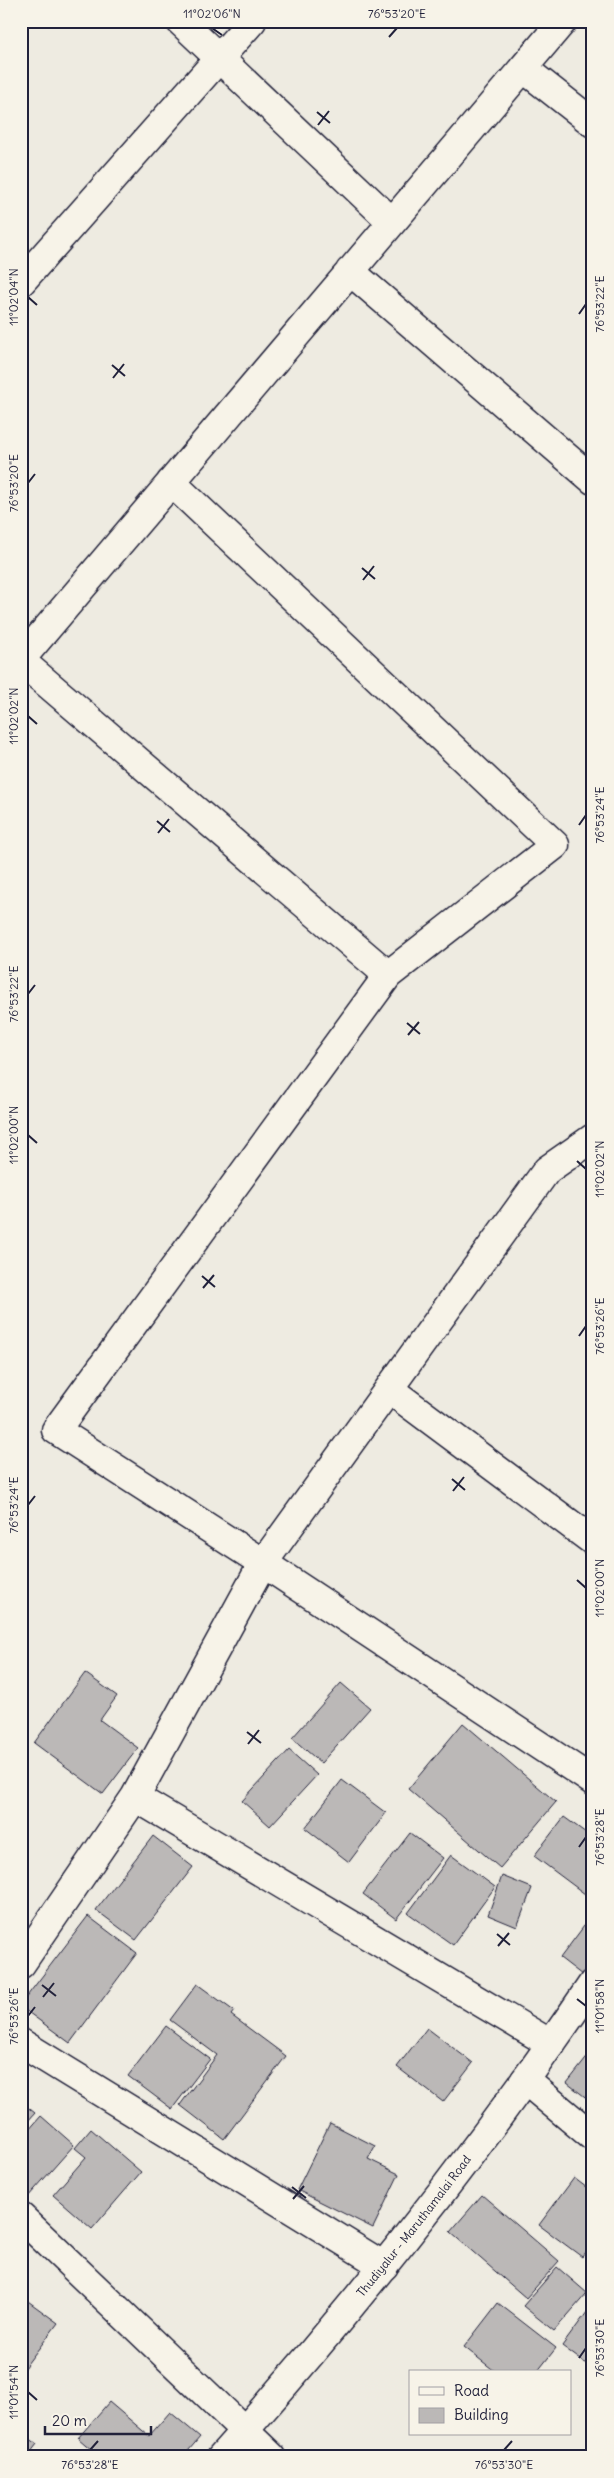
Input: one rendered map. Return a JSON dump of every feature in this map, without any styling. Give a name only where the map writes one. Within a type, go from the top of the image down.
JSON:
[{"type":"street","points":[[180,21],[392,222]]},
{"type":"street","points":[[21,282],[252,21]]},
{"type":"street","points":[[388,975],[21,660],[563,21]]},
{"type":"street","points":[[523,68],[593,123]]},
{"type":"street","points":[[350,272],[589,470]]},
{"type":"street","points":[[171,482],[555,845],[388,975],[56,1430],[263,1563],[593,1781]]},
{"type":"street","points":[[21,1964],[135,1797],[263,1563],[547,1170],[593,1138]]},
{"type":"street","points":[[389,1388],[593,1540]]},
{"type":"street","points":[[135,1797],[551,2044]]},
{"type":"street","name":"Thudiyalur - Maruthamalai Road","points":[[221,2457],[315,2351],[428,2211],[525,2080],[593,1983]]},
{"type":"street","points":[[21,2043],[384,2266]]},
{"type":"street","points":[[525,2080],[593,2137]]},
{"type":"street","points":[[21,2217],[272,2457]]},
{"type":"building","points":[[85,1673],[117,1696],[100,1720],[138,1748],[103,1794],[34,1743]]},
{"type":"building","points":[[341,1683],[370,1708],[321,1763],[292,1738]]},
{"type":"building","points":[[463,1723],[556,1802],[500,1868],[408,1789]]},
{"type":"building","points":[[289,1750],[317,1775],[270,1826],[242,1801]]},
{"type":"building","points":[[342,1780],[386,1813],[349,1862],[305,1828]]},
{"type":"building","points":[[564,1817],[593,1838],[593,1900],[534,1856]]},
{"type":"building","points":[[410,1833],[443,1858],[396,1919],[363,1894]]},
{"type":"building","points":[[153,1836],[193,1867],[136,1940],[96,1910]]},
{"type":"building","points":[[451,1855],[495,1887],[453,1945],[408,1913]]},
{"type":"building","points":[[502,1876],[532,1888],[517,1927],[488,1915]]},
{"type":"building","points":[[593,1914],[593,1961],[582,1975],[560,1958]]},
{"type":"building","points":[[88,1916],[137,1953],[70,2043],[21,2007],[21,2004]]},
{"type":"building","points":[[197,1984],[234,2011],[231,2015],[286,2056],[224,2139],[180,2105],[217,2055],[170,2020]]},
{"type":"building","points":[[166,2026],[210,2059],[172,2109],[128,2076]]},
{"type":"building","points":[[427,2028],[473,2063],[443,2102],[397,2067]]},
{"type":"building","points":[[593,2050],[593,2103],[567,2083]]},
{"type":"building","points":[[21,2102],[35,2113],[21,2129]]},
{"type":"building","points":[[41,2116],[74,2145],[27,2198],[21,2194],[21,2139]]},
{"type":"building","points":[[330,2123],[375,2146],[368,2159],[399,2174],[373,2228],[297,2190]]},
{"type":"building","points":[[91,2129],[141,2172],[92,2229],[53,2195],[86,2157],[75,2148]]},
{"type":"building","points":[[574,2178],[591,2191],[593,2189],[593,2243],[582,2257],[539,2225]]},
{"type":"building","points":[[482,2195],[559,2261],[526,2298],[450,2232]]},
{"type":"building","points":[[557,2267],[587,2293],[554,2331],[523,2306]]},
{"type":"building","points":[[21,2296],[58,2323],[21,2372]]},
{"type":"building","points":[[498,2303],[556,2348],[539,2370],[493,2370],[464,2347]]},
{"type":"building","points":[[593,2304],[593,2369],[562,2346]]},
{"type":"building","points":[[109,2402],[149,2436],[170,2412],[200,2437],[183,2457],[100,2457],[78,2438]]},
{"type":"building","points":[[21,2432],[37,2444],[27,2457],[21,2457]]}]
